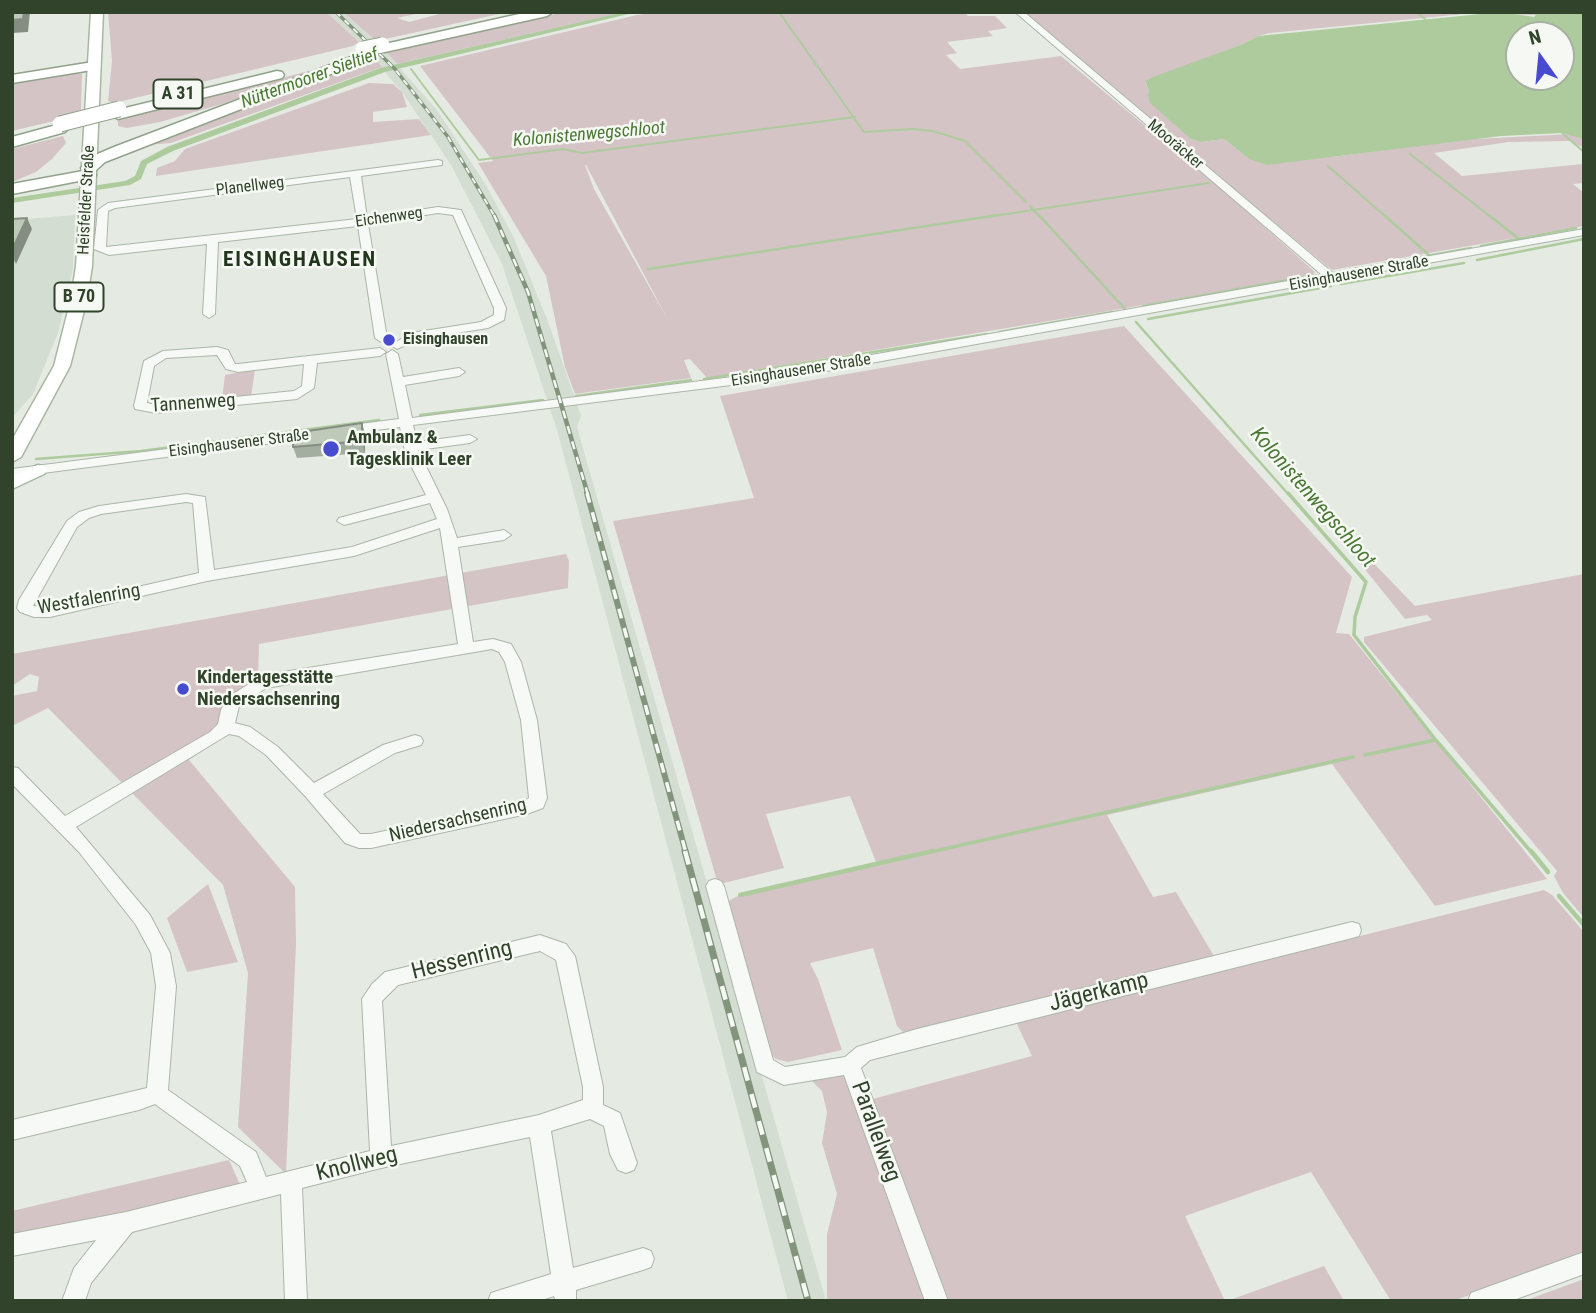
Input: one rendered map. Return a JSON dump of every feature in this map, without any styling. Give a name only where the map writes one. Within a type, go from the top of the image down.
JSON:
[{"type":"highway","name":"A 31","points":[[118,112],[527,12]]},
{"type":"highway","name":"A 31","points":[[12,142],[293,66],[547,12]]},
{"type":"highway","points":[[12,189],[88,180],[99,159],[373,50]]},
{"type":"highway","points":[[37,75],[94,65]]},
{"type":"highway","points":[[12,79],[94,65]]},
{"type":"highway","name":"A 31","points":[[12,135],[60,127]]},
{"type":"highway","points":[[90,150],[120,150]]},
{"type":"main road","name":"Heisfelder Straße","points":[[15,448],[62,366],[84,265],[97,12]]},
{"type":"main road","points":[[12,483],[38,470]]},
{"type":"street","name":"Mooräcker","points":[[1019,12],[1332,278]]},
{"type":"street","name":"Planellweg","points":[[100,248],[103,210],[108,206],[438,163]]},
{"type":"street","points":[[355,174],[410,447],[419,472],[445,521],[451,544],[466,648]]},
{"type":"street","name":"Eichenweg","points":[[100,248],[109,252],[363,222],[442,209],[457,212],[500,308],[500,317],[490,323],[419,335],[388,347]]},
{"type":"street","name":"Eisinghausener Straße","points":[[12,473],[788,374],[1584,232]]},
{"type":"street","points":[[209,314],[213,239]]},
{"type":"street","name":"Tannenweg","points":[[310,360],[308,388],[297,395],[151,409],[140,406],[149,363],[163,355],[217,351],[224,354],[230,366],[238,368],[388,347]]},
{"type":"street","points":[[398,382],[459,372]]},
{"type":"street","points":[[410,447],[470,439]]},
{"type":"street","name":"Westfalenring","points":[[207,576],[202,504],[198,499],[186,498],[94,511],[72,524],[27,600],[25,608],[44,612],[207,576],[364,548],[445,521]]},
{"type":"street","points":[[344,521],[434,498]]},
{"type":"street","points":[[451,544],[504,535]]},
{"type":"street","name":"Niedersachsenring","points":[[64,825],[216,736],[226,727],[233,702],[267,682],[498,645],[507,651],[513,662],[529,720],[537,803],[364,842],[351,838],[313,792],[263,745],[244,731],[226,727]]},
{"type":"street","points":[[313,792],[389,749],[415,741]]},
{"type":"street","points":[[12,773],[64,825],[143,920],[160,953],[166,986],[158,1094]]},
{"type":"street","name":"Parallelweg","points":[[715,886],[764,1066],[784,1076],[850,1065],[937,1301]]},
{"type":"street","name":"Jägerkamp","points":[[850,1065],[863,1053],[917,1038],[1352,930]]},
{"type":"street","name":"Hessenring","points":[[382,1158],[372,999],[392,978],[414,972],[540,943],[559,950],[565,956],[593,1087],[590,1106]]},
{"type":"street","points":[[12,1130],[139,1101],[158,1094]]},
{"type":"street","points":[[158,1094],[248,1159],[261,1190]]},
{"type":"street","points":[[590,1106],[613,1120],[621,1154],[626,1163]]},
{"type":"street","name":"Knollweg","points":[[12,1245],[126,1223],[382,1158],[539,1125],[570,1117],[590,1106]]},
{"type":"street","points":[[539,1125],[565,1289]]},
{"type":"street","points":[[291,1182],[296,1301]]},
{"type":"street","points":[[73,1301],[82,1276],[114,1234],[126,1223]]},
{"type":"street","points":[[499,1301],[565,1289],[643,1259]]},
{"type":"street","points":[[1479,1301],[1584,1263]]},
{"type":"shaded area","points":[[108,12],[326,12],[359,42],[353,46],[114,103],[108,101],[112,61]]},
{"type":"shaded area","points":[[326,12],[343,12],[376,41],[437,110],[486,185],[514,238],[547,319],[581,415],[577,427],[826,1301],[788,1301],[557,430],[502,264],[451,165],[402,92],[359,42]]},
{"type":"shaded area","points":[[343,12],[425,12],[397,18],[409,22],[443,13],[508,12],[376,41]]},
{"type":"shaded area","points":[[564,12],[625,12],[397,64],[387,53]]},
{"type":"shaded area","points":[[661,12],[964,12],[968,16],[995,16],[1007,28],[988,31],[993,36],[947,42],[957,53],[946,55],[960,69],[1061,56],[1226,193],[1315,272],[1312,275],[1115,310],[707,378],[690,359],[684,360],[691,378],[575,394],[565,367],[546,276],[478,163],[493,161],[420,66],[637,15]],"holes":[[[586,165],[668,320],[594,189]]]},
{"type":"shaded area","points":[[1023,12],[1531,12],[1537,15],[1474,13],[1270,33],[1145,82],[1149,91],[1191,139],[1201,142],[1224,139],[1249,159],[1333,157],[1454,140],[1572,134],[1584,139],[1584,148],[1569,141],[1509,142],[1434,153],[1462,176],[1583,164],[1584,183],[1573,184],[1584,193],[1584,226],[1332,270],[1071,55]]},
{"type":"shaded area","points":[[1501,12],[1534,17],[1536,15],[1531,12],[1584,12],[1584,139],[1562,133],[1501,136],[1267,165],[1249,159],[1224,139],[1201,142],[1191,139],[1150,103],[1145,81],[1258,36]]},
{"type":"shaded area","points":[[374,58],[382,67],[171,143],[147,145]]},
{"type":"shaded area","points":[[72,72],[82,74],[81,110],[60,116],[58,120],[12,131],[12,81]]},
{"type":"shaded area","points":[[313,72],[222,104],[160,122],[127,128],[118,126],[118,121],[123,118]]},
{"type":"shaded area","points":[[369,83],[393,84],[402,92],[407,107],[373,112],[373,122],[419,119],[431,135],[156,176],[157,168],[175,161],[185,149]]},
{"type":"shaded area","points":[[63,136],[66,143],[52,159],[36,172],[12,182],[12,149]]},
{"type":"shaded area","points":[[75,215],[73,268],[58,333],[33,394],[12,418],[12,220]]},
{"type":"shaded area","points":[[1124,326],[1352,577],[1336,633],[1349,634],[1547,879],[1435,906],[1332,764],[1107,815],[1153,897],[1176,892],[1214,956],[1209,962],[904,1033],[897,1026],[873,948],[810,963],[842,1050],[788,1062],[776,1059],[767,1051],[727,907],[730,900],[740,895],[876,862],[850,796],[766,814],[784,868],[724,883],[717,881],[613,521],[754,498],[720,396]]},
{"type":"shaded area","points":[[255,369],[251,397],[222,399],[225,375]]},
{"type":"shaded area","points":[[1332,520],[1415,606],[1584,574],[1584,918],[1563,893],[1554,876],[1557,871],[1364,642],[1364,637],[1432,620],[1427,615],[1405,619],[1326,521]]},
{"type":"shaded area","points":[[566,554],[569,561],[568,588],[259,644],[258,680],[228,699],[220,738],[189,760],[295,887],[296,943],[286,1174],[238,1127],[248,973],[223,885],[48,708],[12,726],[12,696],[37,691],[39,677],[30,674],[12,686],[12,654]]},
{"type":"shaded area","points":[[208,884],[238,962],[187,972],[167,918]]},
{"type":"shaded area","points":[[1544,890],[1552,895],[1584,932],[1584,1254],[1453,1301],[1391,1301],[1311,1172],[1185,1216],[1225,1301],[945,1301],[869,1100],[1032,1056],[1016,1022]]},
{"type":"shaded area","points":[[842,1075],[849,1082],[928,1301],[827,1301],[827,1234],[837,1194],[822,1143],[827,1112],[822,1091],[810,1079]]},
{"type":"shaded area","points":[[229,1160],[241,1187],[12,1239],[12,1211]]},
{"type":"shaded area","points":[[1324,1266],[1344,1301],[1227,1301]]},
{"type":"shaded area","points":[[1584,1279],[1584,1301],[1524,1301]]},
{"type":"building","points":[[12,12],[24,12],[23,19],[12,20]]},
{"type":"building","points":[[27,218],[12,250],[12,219]]},
{"type":"building","points":[[362,423],[362,441],[293,447],[294,433]]},
{"type":"waterway","name":"Nüttermoorer Sieltief","points":[[12,201],[127,183],[138,177],[144,163],[170,149],[383,70],[634,12]]},
{"type":"waterway","name":"Kolonistenwegschloot","points":[[779,12],[854,117]]},
{"type":"waterway","points":[[1416,12],[1425,19]]},
{"type":"waterway","name":"Kolonistenwegschloot","points":[[411,69],[479,160],[563,149],[582,153],[854,117]]},
{"type":"waterway","name":"Kolonistenwegschloot","points":[[854,117],[864,132],[913,129],[933,131],[965,141],[1026,202]]},
{"type":"waterway","points":[[1562,133],[1584,152]]},
{"type":"waterway","points":[[1410,154],[1491,217]]},
{"type":"waterway","points":[[1328,166],[1386,217]]},
{"type":"waterway","points":[[1034,210],[1209,183]]},
{"type":"waterway","name":"Kolonistenwegschloot","points":[[1030,206],[1034,210]]},
{"type":"waterway","points":[[987,217],[1034,210]]},
{"type":"waterway","name":"Kolonistenwegschloot","points":[[1034,210],[1040,217]]},
{"type":"waterway","points":[[648,269],[998,215]]},
{"type":"waterway","name":"Kolonistenwegschloot","points":[[1039,215],[1126,310]]},
{"type":"waterway","points":[[1384,215],[1429,255]]},
{"type":"waterway","points":[[1489,215],[1519,239]]},
{"type":"waterway","points":[[1519,239],[1576,228]]},
{"type":"waterway","points":[[1481,246],[1519,239]]},
{"type":"waterway","points":[[1477,260],[1584,239]]},
{"type":"waterway","points":[[1338,272],[1471,248]]},
{"type":"waterway","points":[[1341,284],[1464,263]]},
{"type":"waterway","points":[[1143,306],[1316,275]]},
{"type":"waterway","points":[[1148,319],[1331,286]]},
{"type":"waterway","points":[[999,332],[1112,312]]},
{"type":"waterway","name":"Kolonistenwegschloot","points":[[1136,322],[1289,495]]},
{"type":"waterway","points":[[704,379],[987,334]]},
{"type":"waterway","points":[[576,396],[691,380]]},
{"type":"waterway","points":[[420,415],[543,400]]},
{"type":"waterway","points":[[36,459],[141,451],[379,420]]},
{"type":"waterway","name":"Kolonistenwegschloot","points":[[1288,493],[1366,582],[1355,617],[1354,635],[1435,739],[1532,853]]},
{"type":"waterway","points":[[1365,755],[1435,740]]},
{"type":"waterway","points":[[926,853],[1353,757]]},
{"type":"waterway","points":[[740,895],[933,851]]},
{"type":"waterway","name":"Kolonistenwegschloot","points":[[1531,851],[1548,872]]},
{"type":"waterway","name":"Kolonistenwegschloot","points":[[1559,896],[1584,925]]},
{"type":"railway","points":[[336,12],[395,69],[448,137],[495,216]]},
{"type":"railway","points":[[495,216],[528,292],[588,495]]},
{"type":"railway","points":[[587,493],[686,853]]},
{"type":"railway","points":[[685,851],[808,1301]]},
{"type":"place","name":"Eisinghausen","points":[[389,340]]},
{"type":"place","name":"Ambulanz & Tagesklinik Leer","points":[[331,449]]},
{"type":"place","name":"Kindertagesstätte Niedersachsenring","points":[[183,689]]},
{"type":"district","name":"EISINGHAUSEN","points":[[300,261]]}]
